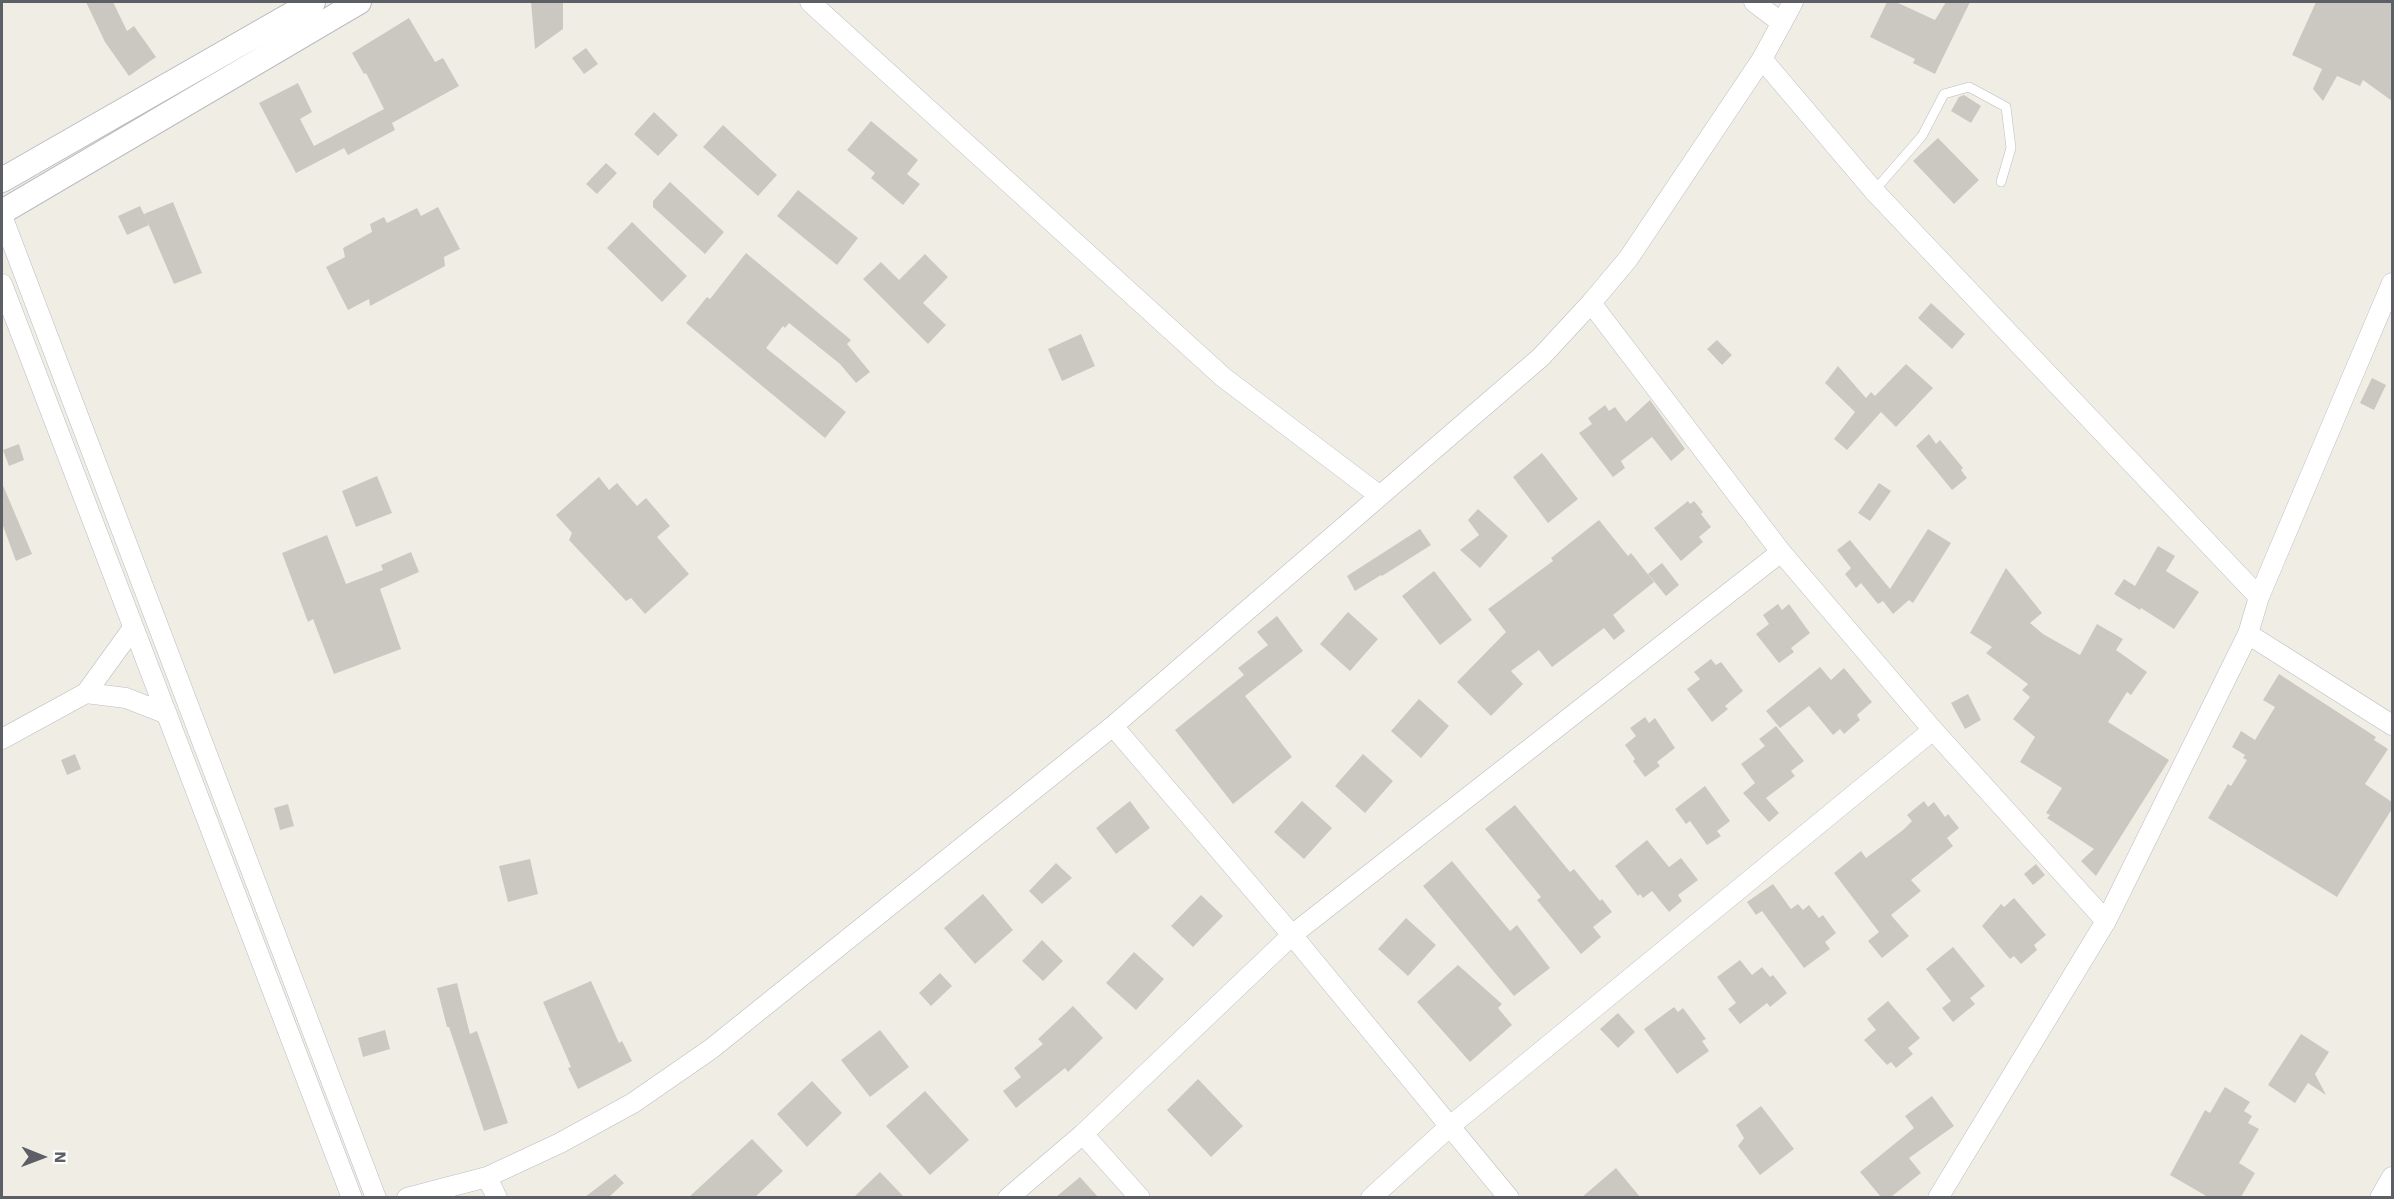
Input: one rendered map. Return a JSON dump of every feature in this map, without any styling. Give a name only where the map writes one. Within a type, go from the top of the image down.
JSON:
[{"type":"street","points":[[2,180],[313,2]]},
{"type":"street","points":[[359,2],[2,214],[376,1197]]},
{"type":"street","points":[[810,2],[1222,377],[1380,496]]},
{"type":"street","points":[[1754,2],[1782,23]]},
{"type":"street","points":[[406,1197],[487,1177],[560,1143],[633,1103],[711,1049],[1113,726],[1380,496],[1541,357],[1628,259],[1762,59],[1793,2]]},
{"type":"street","points":[[1762,59],[1874,191],[2259,597]]},
{"type":"street","points":[[2,284],[352,1197]]},
{"type":"street","points":[[1938,1197],[2106,921],[2248,634],[2259,597],[2392,284]]},
{"type":"street","points":[[1591,303],[1781,552],[1933,730],[2106,921]]},
{"type":"street","points":[[1008,1197],[1083,1134],[1292,935],[1781,552]]},
{"type":"street","points":[[2,739],[86,693],[133,628]]},
{"type":"street","points":[[2248,634],[2392,725]]},
{"type":"street","points":[[86,693],[126,698],[167,714]]},
{"type":"street","points":[[1113,726],[1292,935],[1509,1197]]},
{"type":"street","points":[[1371,1197],[1449,1127],[1933,730]]},
{"type":"street","points":[[1083,1134],[1140,1197]]},
{"type":"street","points":[[487,1177],[497,1197]]},
{"type":"street","points":[[2380,1197],[2392,1177]]},
{"type":"lane","points":[[1874,191],[1922,136],[1944,94],[1969,87],[2006,107],[2011,148],[2001,182]]},
{"type":"building","points":[[86,2],[113,2],[127,31],[134,26],[156,57],[129,76],[105,42]]},
{"type":"building","points":[[531,2],[563,2],[563,29],[535,49]]},
{"type":"building","points":[[1887,2],[1896,2],[1935,20],[1946,2],[1970,2],[1935,74],[1913,63],[1915,59],[1870,37]]},
{"type":"building","points":[[2316,2],[2392,2],[2392,101],[2363,80],[2360,86],[2337,76],[2323,101],[2313,89],[2322,69],[2292,55]]},
{"type":"building","points":[[409,18],[435,62],[443,58],[459,86],[392,123],[395,130],[348,155],[344,148],[296,173],[259,103],[298,83],[312,112],[300,119],[314,146],[384,109],[366,73],[364,74],[352,53]]},
{"type":"building","points":[[586,48],[598,64],[584,74],[572,58]]},
{"type":"building","points":[[1964,95],[1981,106],[1971,123],[1951,111],[1959,97]]},
{"type":"building","points":[[654,112],[678,135],[658,156],[634,134]]},
{"type":"building","points":[[871,121],[918,160],[907,174],[920,184],[903,205],[871,178],[875,173],[847,150]]},
{"type":"building","points":[[723,125],[777,175],[758,196],[703,147]]},
{"type":"building","points":[[1938,138],[1979,180],[1954,204],[1913,161]]},
{"type":"building","points":[[606,163],[617,173],[597,194],[586,184]]},
{"type":"building","points":[[670,182],[724,232],[705,254],[653,207],[653,201]]},
{"type":"building","points":[[798,190],[858,238],[837,265],[777,216]]},
{"type":"building","points":[[173,202],[202,273],[174,284],[144,214]]},
{"type":"building","points":[[140,206],[149,225],[127,235],[118,216]]},
{"type":"building","points":[[438,207],[460,249],[444,257],[445,266],[370,306],[369,299],[348,310],[326,267],[345,257],[343,248],[372,232],[370,224],[384,217],[387,223],[417,208],[421,216]]},
{"type":"building","points":[[632,222],[687,276],[662,302],[607,248]]},
{"type":"building","points":[[746,253],[851,340],[847,344],[870,372],[856,383],[840,364],[789,323],[785,328],[783,326],[766,348],[846,412],[825,438],[686,323],[707,297],[710,299]]},
{"type":"building","points":[[925,254],[948,277],[923,303],[946,325],[928,344],[863,279],[881,262],[899,280]]},
{"type":"building","points":[[1931,303],[1965,334],[1952,349],[1918,318]]},
{"type":"building","points":[[1081,334],[1095,366],[1062,381],[1048,349]]},
{"type":"building","points":[[1717,340],[1732,355],[1722,365],[1707,349]]},
{"type":"building","points":[[1906,364],[1933,388],[1896,427],[1881,412],[1847,450],[1834,439],[1855,412],[1825,383],[1838,366],[1866,398],[1871,392],[1875,396]]},
{"type":"building","points":[[2372,378],[2386,385],[2374,410],[2360,403]]},
{"type":"building","points":[[1650,400],[1685,449],[1671,461],[1652,437],[1621,461],[1625,468],[1613,477],[1579,433],[1592,424],[1588,418],[1605,405],[1609,411],[1615,407],[1626,422]]},
{"type":"building","points":[[1929,434],[1936,444],[1940,440],[1963,468],[1961,470],[1967,478],[1952,490],[1916,446]]},
{"type":"building","points":[[19,444],[24,460],[9,466],[3,450]]},
{"type":"building","points":[[1542,453],[1578,499],[1548,523],[1513,477]]},
{"type":"building","points":[[377,476],[392,513],[356,527],[342,491]]},
{"type":"building","points":[[599,477],[609,490],[617,483],[637,506],[646,498],[670,526],[657,537],[689,574],[645,614],[631,598],[626,601],[569,540],[572,533],[556,515]]},
{"type":"building","points":[[2,483],[32,554],[16,561],[2,523]]},
{"type":"building","points":[[1879,483],[1891,491],[1870,521],[1858,513]]},
{"type":"building","points":[[1688,501],[1690,504],[1694,501],[1711,527],[1699,537],[1703,542],[1681,561],[1654,528]]},
{"type":"building","points":[[1478,509],[1508,536],[1480,568],[1460,550],[1479,535],[1468,520]]},
{"type":"building","points":[[1599,520],[1628,556],[1631,553],[1654,582],[1613,615],[1625,631],[1614,640],[1604,628],[1552,667],[1539,650],[1511,671],[1523,684],[1491,716],[1457,682],[1506,632],[1488,609],[1553,561],[1551,558]]},
{"type":"building","points":[[1420,529],[1431,545],[1355,591],[1347,576]]},
{"type":"building","points":[[1928,529],[1951,543],[1913,603],[1909,600],[1893,614],[1883,601],[1878,604],[1861,583],[1856,588],[1845,574],[1851,568],[1837,550],[1850,540],[1890,589]]},
{"type":"building","points":[[327,535],[346,584],[383,570],[381,565],[411,552],[419,572],[380,589],[401,649],[334,674],[313,619],[308,622],[282,553]]},
{"type":"building","points":[[2158,546],[2175,556],[2166,571],[2199,592],[2174,629],[2114,594],[2124,579],[2135,586]]},
{"type":"building","points":[[1662,563],[1679,585],[1666,596],[1648,574]]},
{"type":"building","points":[[2006,568],[2042,613],[2030,623],[2043,634],[2080,655],[2097,624],[2123,639],[2116,650],[2147,672],[2131,695],[2127,692],[2108,722],[2169,760],[2096,876],[2081,861],[2094,849],[2047,818],[2050,815],[2046,813],[2062,788],[2020,762],[2035,737],[2013,719],[2030,697],[2022,690],[2028,684],[1986,653],[1992,647],[1970,633]]},
{"type":"building","points":[[1434,571],[1472,620],[1440,645],[1402,596]]},
{"type":"building","points":[[1778,604],[1782,610],[1789,604],[1810,633],[1791,648],[1794,652],[1779,663],[1756,634],[1769,624],[1763,615]]},
{"type":"building","points":[[1348,612],[1378,639],[1350,671],[1320,644]]},
{"type":"building","points":[[1277,616],[1303,651],[1245,696],[1292,757],[1233,804],[1175,730],[1244,675],[1238,668],[1268,645],[1257,632]]},
{"type":"building","points":[[1711,659],[1716,665],[1721,662],[1743,691],[1725,706],[1728,709],[1712,722],[1687,689],[1700,679],[1694,672]]},
{"type":"building","points":[[1820,667],[1831,680],[1844,668],[1872,702],[1857,715],[1860,720],[1844,734],[1840,729],[1833,735],[1809,706],[1780,728],[1766,711]]},
{"type":"building","points":[[2279,674],[2376,737],[2374,740],[2388,749],[2365,784],[2392,802],[2392,809],[2337,897],[2208,818],[2228,784],[2231,786],[2247,760],[2243,758],[2245,755],[2232,747],[2241,731],[2255,740],[2275,707],[2263,700]]},
{"type":"building","points":[[1968,694],[1981,720],[1965,729],[1951,703]]},
{"type":"building","points":[[1419,699],[1449,726],[1421,758],[1391,731]]},
{"type":"building","points":[[1645,717],[1649,723],[1655,718],[1675,748],[1657,762],[1660,766],[1645,777],[1625,745],[1636,736],[1630,728]]},
{"type":"building","points":[[1776,726],[1804,761],[1791,771],[1795,776],[1766,798],[1779,813],[1769,822],[1743,793],[1755,783],[1741,764],[1765,746],[1759,739]]},
{"type":"building","points":[[75,754],[81,769],[67,775],[61,760]]},
{"type":"building","points":[[1363,754],[1393,781],[1365,813],[1335,786]]},
{"type":"building","points":[[1705,786],[1730,821],[1717,831],[1721,836],[1707,845],[1690,821],[1686,824],[1675,809]]},
{"type":"building","points":[[1130,801],[1150,828],[1116,854],[1096,828]]},
{"type":"building","points":[[1302,801],[1332,828],[1304,859],[1274,832]]},
{"type":"building","points":[[1924,801],[1928,807],[1934,802],[1945,817],[1948,814],[1959,828],[1947,838],[1953,846],[1911,880],[1921,891],[1891,915],[1909,936],[1882,958],[1868,941],[1879,932],[1834,873],[1861,851],[1866,858],[1903,830],[1912,821],[1907,815]]},
{"type":"building","points":[[288,804],[294,826],[280,830],[274,808]]},
{"type":"building","points":[[1515,805],[1570,872],[1574,869],[1612,912],[1593,927],[1601,937],[1581,954],[1537,900],[1541,897],[1485,829]]},
{"type":"building","points":[[1647,840],[1669,867],[1681,858],[1698,880],[1678,895],[1682,901],[1669,912],[1652,891],[1643,898],[1640,894],[1638,896],[1615,866]]},
{"type":"building","points":[[530,859],[538,894],[508,902],[499,866]]},
{"type":"building","points":[[1452,861],[1510,931],[1517,925],[1550,968],[1514,996],[1423,886]]},
{"type":"building","points":[[1056,863],[1072,878],[1042,904],[1029,891]]},
{"type":"building","points":[[2036,864],[2045,875],[2033,885],[2024,874]]},
{"type":"building","points":[[1773,884],[1791,909],[1798,904],[1803,910],[1809,905],[1819,918],[1823,915],[1836,933],[1825,942],[1830,949],[1804,968],[1762,911],[1756,915],[1747,902]]},
{"type":"building","points":[[983,894],[1013,930],[975,964],[944,928]]},
{"type":"building","points":[[1201,895],[1223,916],[1193,947],[1171,926]]},
{"type":"building","points":[[2014,898],[2046,935],[2034,945],[2037,950],[2021,964],[2014,956],[2010,959],[1982,926],[2001,904],[2004,907]]},
{"type":"building","points":[[1406,918],[1436,945],[1408,976],[1378,949]]},
{"type":"building","points":[[1042,940],[1063,961],[1043,981],[1022,961]]},
{"type":"building","points":[[1953,947],[1985,986],[1970,998],[1975,1004],[1953,1022],[1942,1008],[1951,1001],[1926,969]]},
{"type":"building","points":[[1134,952],[1164,979],[1136,1010],[1106,983]]},
{"type":"building","points":[[1740,960],[1752,975],[1762,967],[1770,977],[1773,975],[1787,993],[1770,1007],[1767,1003],[1740,1024],[1728,1009],[1736,1003],[1717,977]]},
{"type":"building","points":[[1458,965],[1502,1004],[1498,1008],[1512,1025],[1470,1062],[1417,1002]]},
{"type":"building","points":[[940,973],[952,986],[931,1006],[919,993]]},
{"type":"building","points":[[591,981],[619,1043],[622,1041],[632,1061],[578,1089],[543,1002]]},
{"type":"building","points":[[457,983],[470,1034],[477,1031],[508,1123],[484,1131],[449,1027],[447,1027],[437,988]]},
{"type":"building","points":[[1888,1001],[1920,1038],[1908,1048],[1913,1054],[1896,1068],[1891,1062],[1887,1065],[1864,1040],[1876,1030],[1867,1019]]},
{"type":"building","points":[[1073,1006],[1103,1038],[1068,1072],[1065,1068],[1016,1108],[1003,1091],[1021,1077],[1014,1068],[1043,1044],[1038,1039]]},
{"type":"building","points":[[1674,1007],[1678,1012],[1683,1008],[1706,1039],[1702,1041],[1709,1051],[1677,1074],[1644,1029]]},
{"type":"building","points":[[1618,1013],[1635,1032],[1618,1048],[1600,1029]]},
{"type":"building","points":[[385,1030],[390,1049],[363,1057],[358,1038]]},
{"type":"building","points":[[880,1030],[909,1067],[870,1097],[841,1060]]},
{"type":"building","points":[[2301,1034],[2329,1052],[2315,1074],[2326,1095],[2308,1083],[2295,1103],[2268,1085]]},
{"type":"building","points":[[1198,1079],[1243,1126],[1211,1157],[1167,1110]]},
{"type":"building","points":[[812,1081],[842,1113],[807,1147],[777,1114]]},
{"type":"building","points":[[2225,1087],[2250,1102],[2244,1111],[2252,1116],[2248,1123],[2259,1129],[2239,1163],[2255,1173],[2241,1197],[2208,1197],[2170,1175],[2205,1110],[2210,1113]]},
{"type":"building","points":[[925,1091],[969,1140],[930,1175],[886,1126]]},
{"type":"building","points":[[1932,1096],[1954,1126],[1909,1158],[1921,1173],[1891,1197],[1881,1197],[1860,1172],[1914,1128],[1905,1116]]},
{"type":"building","points":[[1761,1106],[1794,1149],[1760,1175],[1738,1146],[1744,1138],[1736,1125]]},
{"type":"building","points":[[752,1139],[783,1171],[755,1197],[689,1197]]},
{"type":"building","points":[[1616,1168],[1640,1197],[1582,1197]]},
{"type":"building","points":[[880,1172],[904,1197],[854,1197]]},
{"type":"building","points":[[615,1174],[624,1183],[609,1197],[585,1197]]},
{"type":"building","points":[[1080,1177],[1098,1197],[1056,1197]]}]
